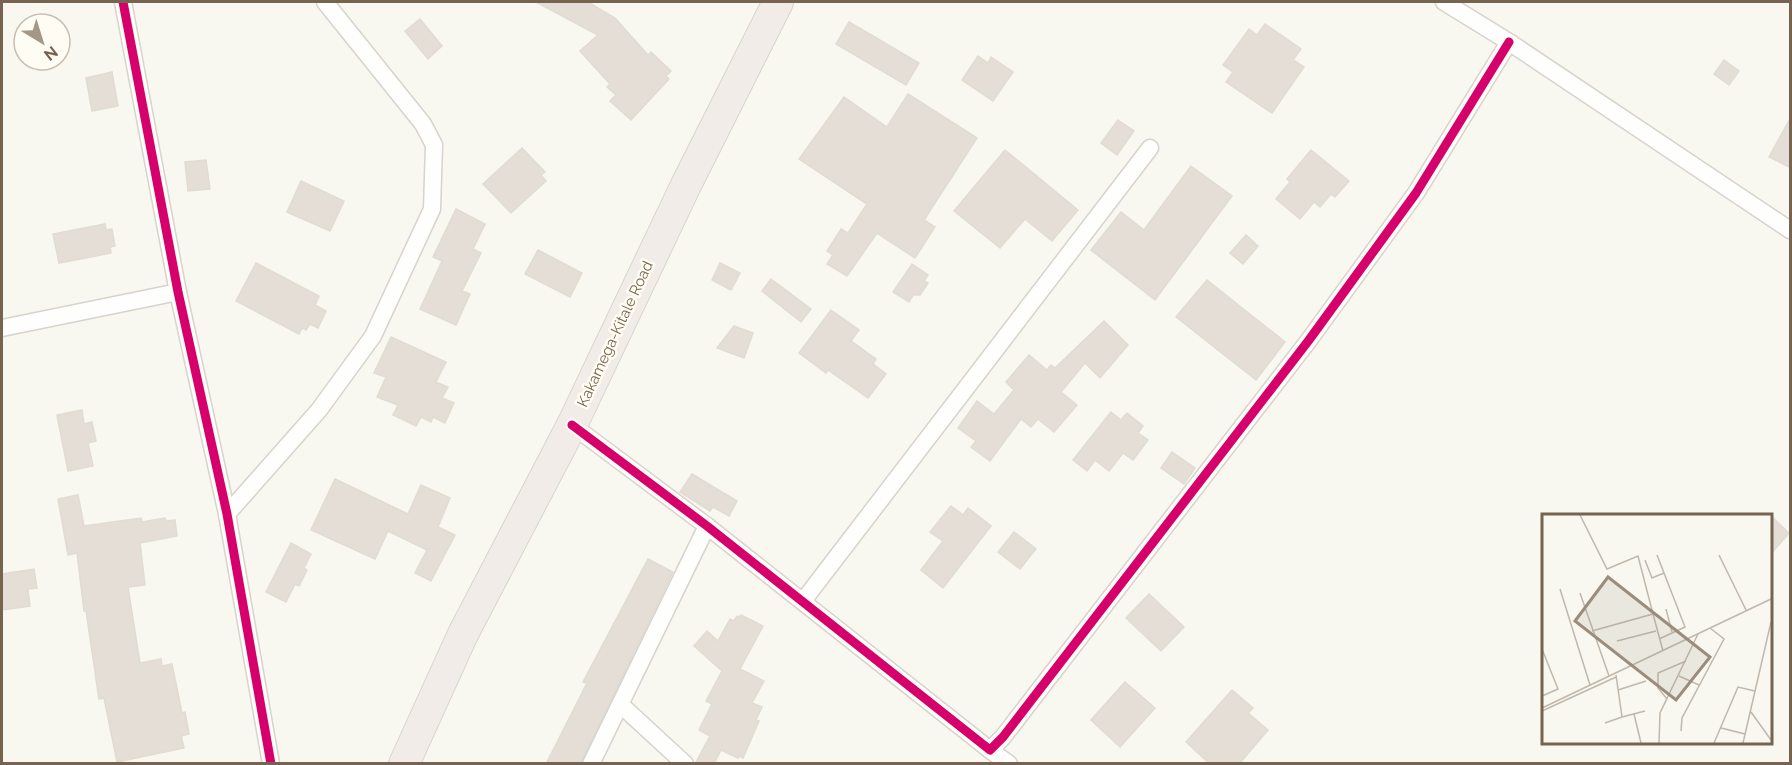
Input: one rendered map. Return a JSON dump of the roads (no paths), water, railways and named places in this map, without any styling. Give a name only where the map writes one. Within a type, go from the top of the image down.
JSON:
[{"type":"highway","name":"Kakamega-Kitale Road","points":[[404,764],[463,634],[572,425],[685,187],[778,2]]},
{"type":"street","points":[[123,2],[178,292],[227,514],[271,764]]},
{"type":"street","points":[[227,514],[319,410],[372,336],[432,209],[434,145],[423,124],[325,2]]},
{"type":"street","points":[[1444,2],[1509,42],[1791,230]]},
{"type":"street","points":[[990,750],[1003,737],[1309,340],[1416,193],[1509,42]]},
{"type":"street","points":[[803,601],[1150,148]]},
{"type":"street","points":[[2,328],[178,292]]},
{"type":"street","points":[[572,425],[708,526],[1009,764]]},
{"type":"street","points":[[591,764],[708,526]]},
{"type":"street","points":[[621,705],[685,764]]}]
